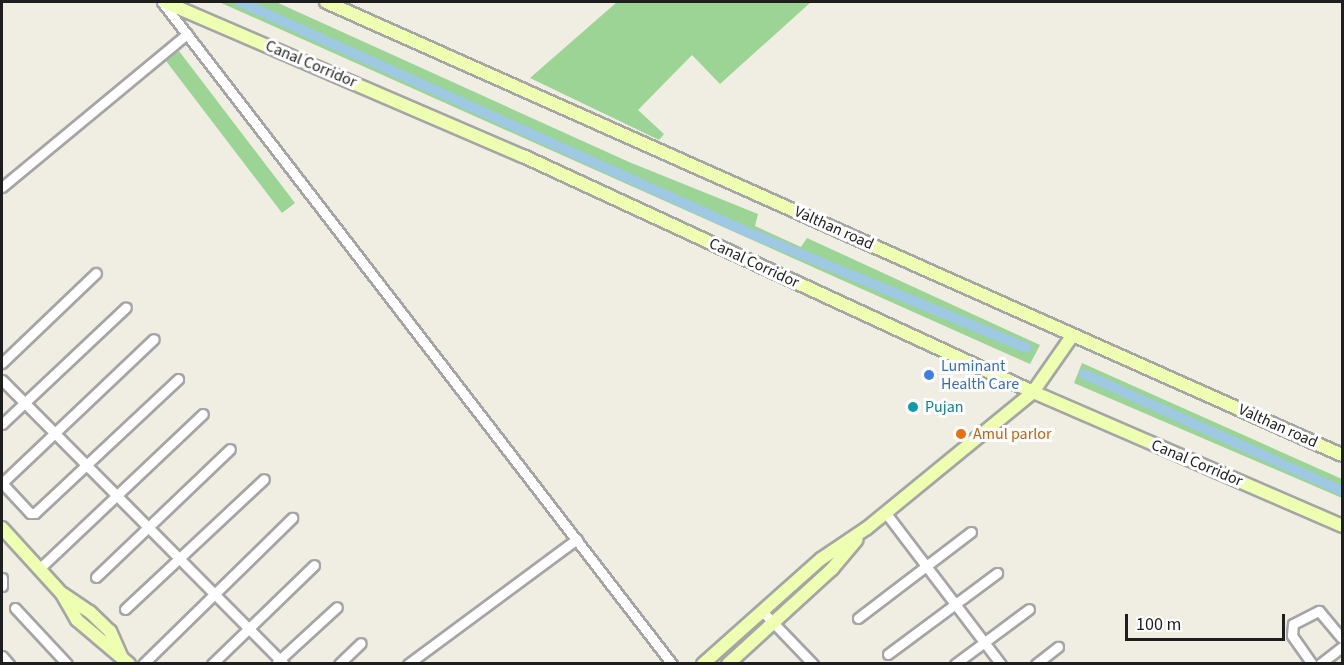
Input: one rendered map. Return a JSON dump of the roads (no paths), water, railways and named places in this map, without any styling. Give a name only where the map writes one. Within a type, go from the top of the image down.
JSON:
[{"type":"main road","name":"Canal Corridor","points":[[163,2],[523,156],[1033,392],[1342,526]]},
{"type":"main road","name":"Valthan road","points":[[326,2],[1342,455]]},
{"type":"main road","points":[[703,663],[821,559],[867,528],[1033,392],[1072,336]]},
{"type":"main road","points":[[2,528],[62,594],[103,625],[125,660]]},
{"type":"main road","points":[[728,663],[832,569],[867,528]]},
{"type":"street","points":[[163,2],[672,663]]},
{"type":"street","points":[[2,187],[187,34]]},
{"type":"street","points":[[2,363],[96,273]]},
{"type":"street","points":[[2,424],[126,307]]},
{"type":"street","points":[[154,339],[2,483],[32,513],[178,379]]},
{"type":"street","points":[[2,380],[149,526],[280,662],[337,607]]},
{"type":"street","points":[[40,568],[203,414]]},
{"type":"street","points":[[96,578],[230,449]]},
{"type":"street","points":[[125,609],[264,479]]},
{"type":"street","points":[[885,512],[1001,663]]},
{"type":"street","points":[[143,663],[292,518]]},
{"type":"street","points":[[858,618],[970,532]]},
{"type":"street","points":[[408,663],[577,539]]},
{"type":"street","points":[[212,663],[314,565]]},
{"type":"street","points":[[888,654],[997,573]]},
{"type":"street","points":[[2,578],[2,586]]},
{"type":"street","points":[[15,608],[67,663]]},
{"type":"street","points":[[955,663],[1029,609]]},
{"type":"street","points":[[762,611],[813,663]]},
{"type":"street","points":[[1312,663],[1292,635],[1293,624],[1319,611],[1342,638]]},
{"type":"street","points":[[339,663],[361,643]]},
{"type":"street","points":[[1036,663],[1058,647]]},
{"type":"street","points":[[1320,663],[1342,647]]},
{"type":"street","points":[[2,656],[9,663]]},
{"type":"waterway","points":[[240,2],[743,230],[1026,348]]},
{"type":"waterway","points":[[1084,374],[1342,491]]},
{"type":"place","name":"Luminant Health Care","points":[[929,375]]},
{"type":"place","name":"Pujan","points":[[913,407]]},
{"type":"place","name":"Amul parlor","points":[[961,434]]}]
